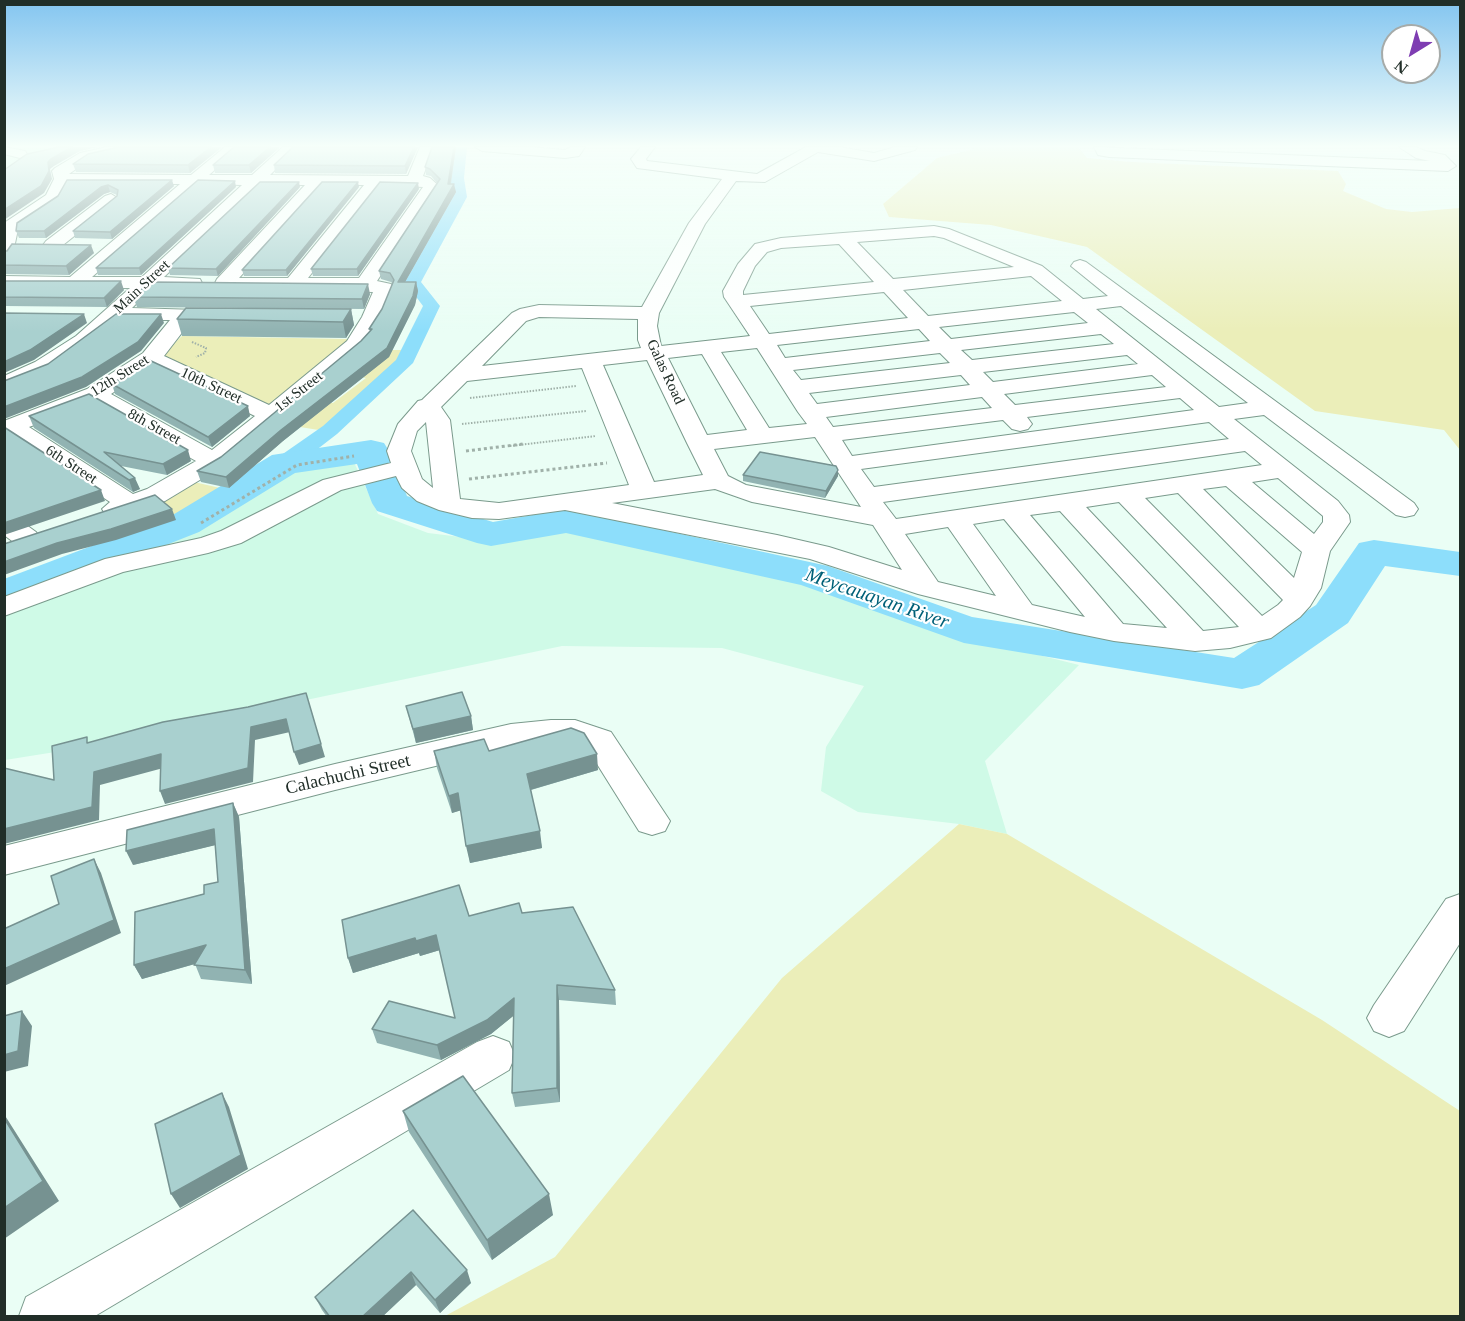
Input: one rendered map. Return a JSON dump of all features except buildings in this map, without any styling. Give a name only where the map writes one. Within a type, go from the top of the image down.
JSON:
[{"type":"street","points":[[10,247],[10,227],[42,209]]},
{"type":"street","points":[[102,209],[46,245],[116,246]]},
{"type":"street","points":[[75,282],[161,209]]},
{"type":"street","name":"Main Street","points":[[4,384],[43,367],[83,340],[114,314],[225,209]]},
{"type":"street","points":[[224,283],[292,209]]},
{"type":"street","points":[[294,283],[353,209]]},
{"type":"street","points":[[4,282],[365,284],[416,209]]},
{"type":"street","name":"Galas Road","points":[[708,209],[697,224],[649,313],[648,340],[718,481]]},
{"type":"street","points":[[570,503],[788,546],[928,588],[1022,612],[1114,632],[1195,641],[1230,639],[1260,631],[1289,611],[1300,600],[1306,588],[1316,550],[1334,528],[1337,522],[1336,515],[1284,470],[1057,288],[1034,280],[1005,256],[949,234],[934,231],[856,258],[766,246],[756,252],[750,295],[762,340],[928,588]]},
{"type":"street","points":[[802,259],[1005,256]]},
{"type":"street","points":[[856,258],[886,296],[906,304],[1062,469],[1078,500],[1195,641]]},
{"type":"street","points":[[750,295],[780,261]]},
{"type":"street","points":[[1080,266],[1405,509]]},
{"type":"street","points":[[750,295],[886,296],[1034,280]]},
{"type":"street","name":"1st Street","points":[[92,516],[156,495],[214,461],[355,345],[372,317],[384,288],[365,284]]},
{"type":"street","points":[[459,375],[1125,300]]},
{"type":"street","points":[[906,304],[929,301]]},
{"type":"street","points":[[397,468],[400,445],[406,429],[430,415],[459,375],[519,317],[527,313],[649,313]]},
{"type":"street","points":[[88,314],[244,315]]},
{"type":"street","name":"12th Street","points":[[8,428],[95,394],[151,358],[185,315]]},
{"type":"street","points":[[346,316],[372,317]]},
{"type":"street","points":[[779,365],[1106,327]]},
{"type":"street","points":[[708,346],[762,436]]},
{"type":"street","points":[[794,388],[1131,348]]},
{"type":"street","name":"10th Street","points":[[151,358],[270,414]]},
{"type":"street","points":[[590,360],[645,492]]},
{"type":"street","points":[[699,443],[762,436],[819,426],[987,390],[1157,368]]},
{"type":"street","points":[[819,426],[1009,413],[1185,391]]},
{"type":"street","name":"8th Street","points":[[95,394],[214,461]]},
{"type":"street","points":[[845,464],[1269,407]]},
{"type":"street","points":[[430,415],[442,453],[447,493]]},
{"type":"street","name":"6th Street","points":[[8,428],[131,504]]},
{"type":"street","points":[[867,496],[1250,443]]},
{"type":"street","points":[[4,607],[115,564],[208,545],[231,537],[360,469],[397,468],[426,495],[447,493],[472,510],[499,511],[570,503],[718,481],[736,490],[886,524],[955,518],[1284,470]]},
{"type":"street","points":[[1232,478],[1316,550]]},
{"type":"street","points":[[1184,485],[1300,600]]},
{"type":"street","points":[[1125,493],[1260,631]]},
{"type":"street","points":[[1011,510],[1114,632]]},
{"type":"street","points":[[955,518],[1022,612]]},
{"type":"street","points":[[4,522],[27,538]]},
{"type":"street","name":"Calachuchi Street","points":[[4,861],[335,777],[511,736],[551,731],[575,731],[599,740],[652,821]]},
{"type":"street","points":[[1389,1018],[1461,910]]},
{"type":"street","points":[[45,1317],[493,1056]]},
{"type":"path","points":[[186,342],[196,342],[206,348],[205,353],[187,361]]},
{"type":"path","points":[[430,415],[600,383]]},
{"type":"path","points":[[430,415],[610,408]]},
{"type":"path","points":[[442,453],[621,433]]},
{"type":"path","points":[[195,526],[297,465],[354,456],[360,469]]},
{"type":"path","points":[[447,493],[632,460]]},
{"type":"shaded area","points":[[885,209],[1385,209],[1412,212],[1460,209],[1460,450],[1444,430],[1315,411],[1087,247],[991,225],[889,217]]},
{"type":"shaded area","points":[[182,336],[349,339],[272,403],[265,405],[163,358],[166,351]]},
{"type":"shaded area","points":[[392,350],[407,350],[400,363],[325,431],[275,423],[304,399],[333,403],[366,378],[337,373]]},
{"type":"shaded area","points":[[352,458],[378,514],[428,533],[494,541],[573,531],[785,578],[914,624],[1079,665],[985,761],[1007,834],[959,824],[858,812],[821,791],[826,747],[864,686],[722,648],[562,646],[74,749],[5,760],[5,601],[197,527],[298,467]]},
{"type":"shaded area","points":[[194,482],[229,490],[209,507],[178,522],[155,503]]},
{"type":"shaded area","points":[[959,824],[1007,834],[1322,1020],[1460,1111],[1460,1316],[445,1316],[555,1257],[782,978]]},
{"type":"waterway","points":[[285,463],[330,430],[404,363],[432,306],[413,282],[454,209]]},
{"type":"waterway","name":"Meycauayan River","points":[[4,594],[185,524],[285,463],[371,451],[391,503],[491,534],[566,521],[813,575],[964,629],[1242,674],[1332,614],[1374,552],[1460,564]]}]
